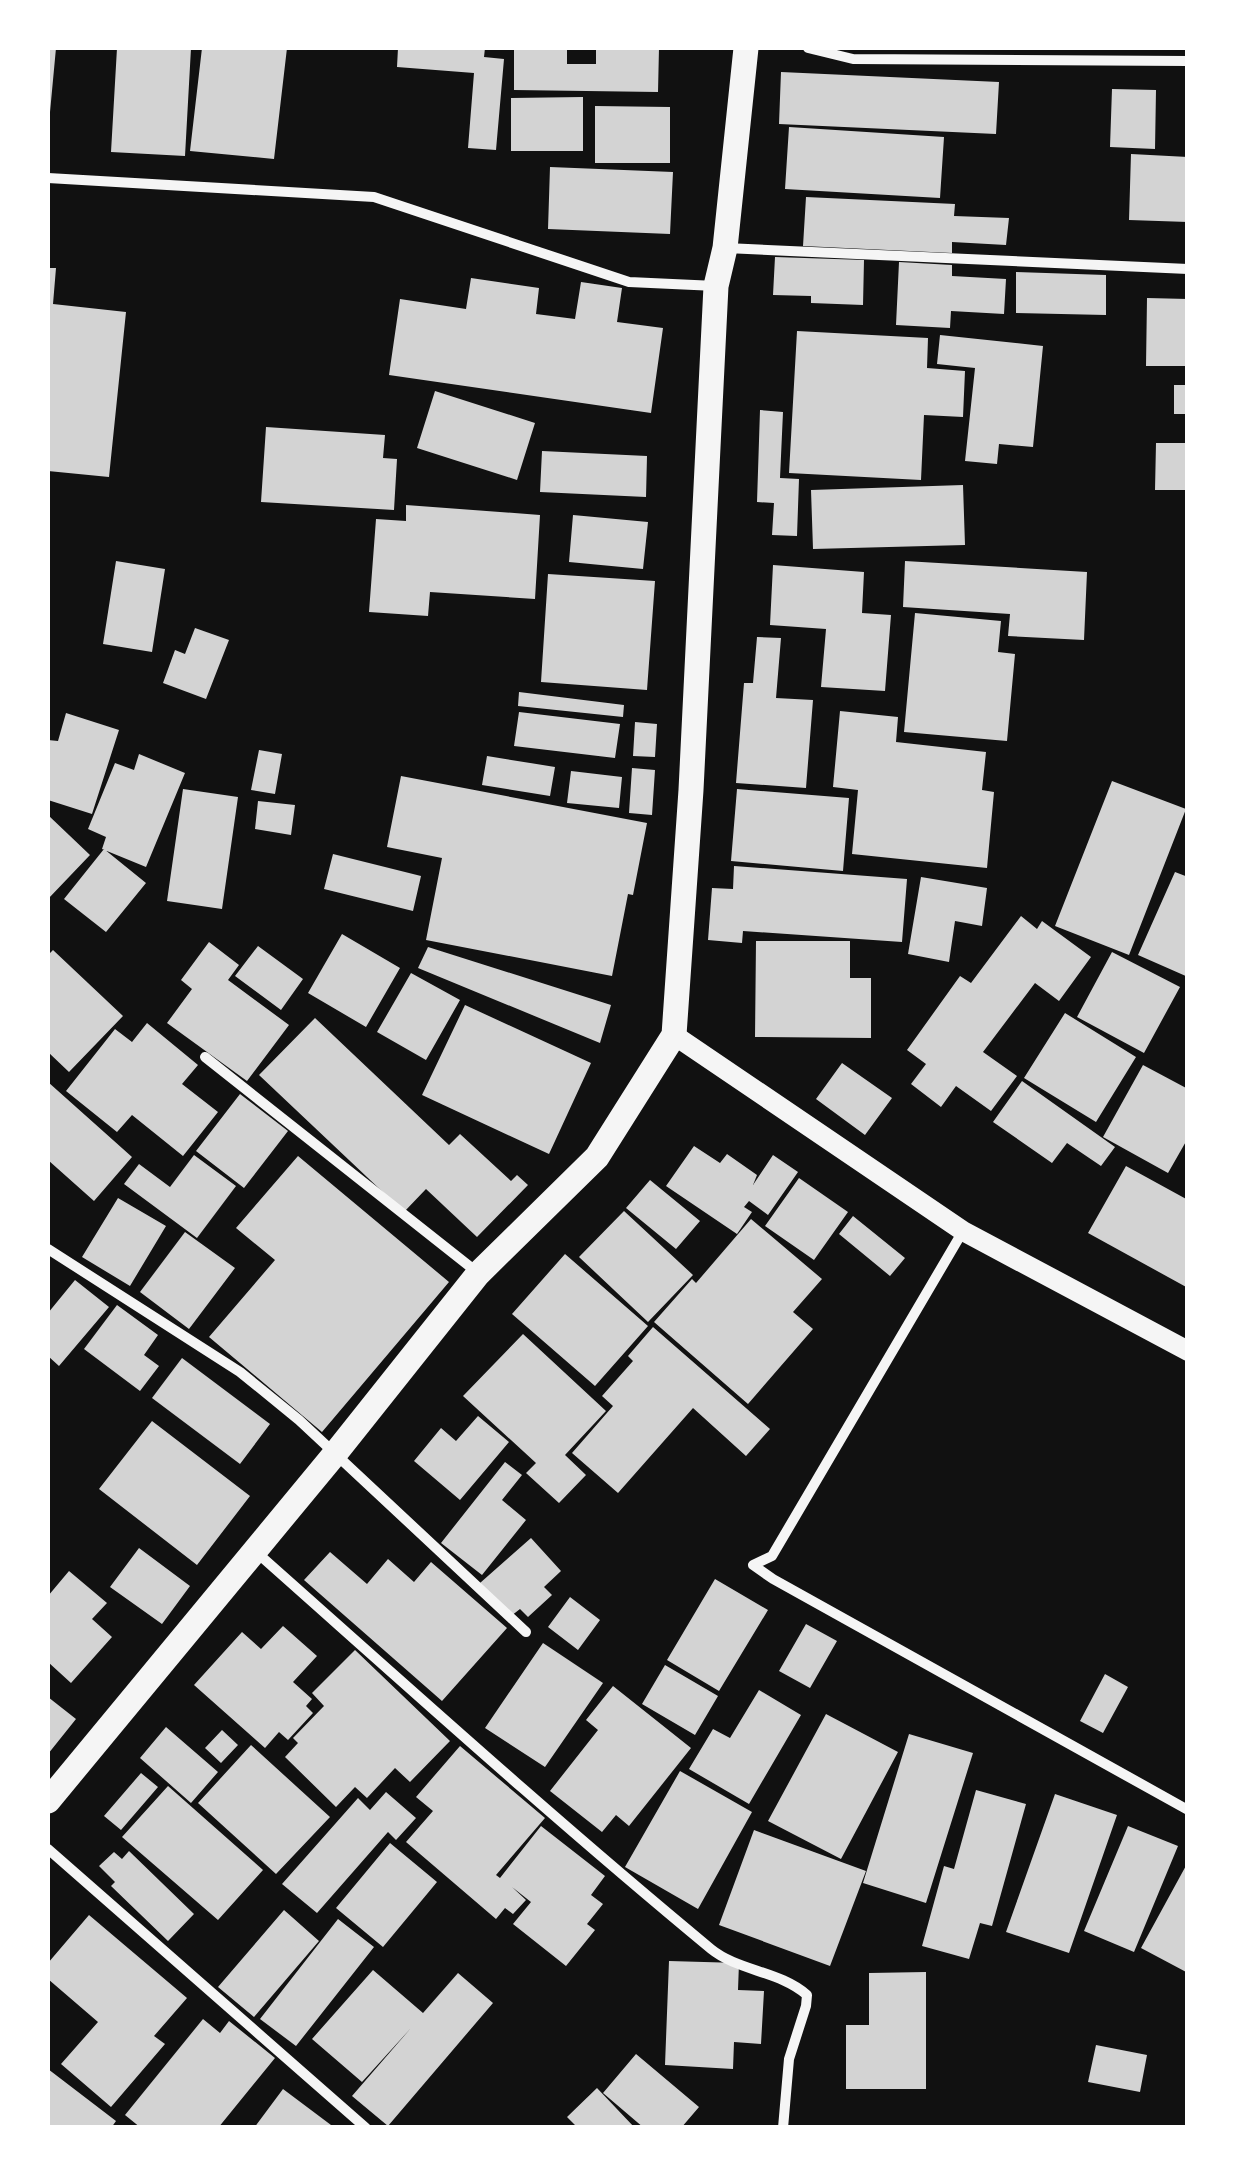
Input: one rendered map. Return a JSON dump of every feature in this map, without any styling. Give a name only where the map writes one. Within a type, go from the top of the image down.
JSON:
[{"type":"main road","points":[[48,1801],[478,1274],[597,1157],[674,1035],[691,790],[716,286],[726,248],[746,48]]},
{"type":"main road","points":[[674,1035],[963,1231],[1188,1352]]},
{"type":"street","points":[[808,48],[852,59],[1188,61]]},
{"type":"street","points":[[48,178],[374,198],[628,282],[716,286]]},
{"type":"street","points":[[726,248],[1188,269]]},
{"type":"street","points":[[206,1058],[478,1274]]},
{"type":"street","points":[[963,1231],[772,1556],[754,1565],[1188,1810]]},
{"type":"street","points":[[48,1249],[240,1372],[300,1420],[526,1632]]},
{"type":"street","points":[[254,1550],[596,1853],[717,1953],[785,1980],[807,1995],[788,2058],[784,2128]]},
{"type":"street","points":[[48,1850],[366,2128]]},
{"type":"building","points":[[48,48],[56,48],[50,112],[48,112]]},
{"type":"building","points":[[117,48],[191,48],[185,156],[111,152]]},
{"type":"building","points":[[202,48],[287,48],[274,159],[190,151]]},
{"type":"building","points":[[398,48],[485,48],[484,57],[504,59],[496,150],[468,148],[474,73],[397,67]]},
{"type":"building","points":[[514,48],[567,48],[567,64],[596,64],[596,48],[659,48],[658,92],[514,90]]},
{"type":"building","points":[[781,72],[999,82],[996,134],[779,124]]},
{"type":"building","points":[[1112,89],[1156,90],[1155,149],[1110,147]]},
{"type":"building","points":[[583,97],[583,151],[511,151],[511,98]]},
{"type":"building","points":[[595,106],[670,107],[670,163],[595,163]]},
{"type":"building","points":[[789,127],[944,137],[940,198],[785,189]]},
{"type":"building","points":[[1131,154],[1188,157],[1188,222],[1129,220]]},
{"type":"building","points":[[550,167],[673,172],[670,234],[548,229]]},
{"type":"building","points":[[806,197],[955,204],[954,216],[1009,218],[1006,245],[952,242],[952,253],[803,246]]},
{"type":"building","points":[[775,257],[864,260],[863,305],[811,303],[811,296],[773,295]]},
{"type":"building","points":[[899,262],[952,265],[952,276],[1006,279],[1004,314],[951,311],[950,328],[896,325]]},
{"type":"building","points":[[48,268],[56,268],[53,304],[126,312],[109,477],[48,471]]},
{"type":"building","points":[[1016,272],[1106,275],[1106,315],[1016,313]]},
{"type":"building","points":[[471,278],[539,288],[536,314],[575,319],[581,282],[622,288],[617,322],[663,328],[651,413],[389,375],[400,299],[466,309]]},
{"type":"building","points":[[1147,298],[1188,299],[1188,366],[1146,366]]},
{"type":"building","points":[[797,331],[928,338],[927,368],[965,371],[963,417],[924,415],[921,480],[789,473]]},
{"type":"building","points":[[940,335],[1043,346],[1033,447],[999,444],[997,464],[965,461],[975,368],[937,364]]},
{"type":"building","points":[[1174,385],[1188,385],[1188,414],[1174,414]]},
{"type":"building","points":[[435,391],[535,423],[517,480],[417,448]]},
{"type":"building","points":[[760,410],[783,412],[780,478],[799,479],[797,536],[772,535],[774,503],[757,502]]},
{"type":"building","points":[[266,427],[385,435],[383,458],[397,459],[394,510],[261,502]]},
{"type":"building","points":[[1156,443],[1188,443],[1188,490],[1155,490]]},
{"type":"building","points":[[542,451],[647,456],[646,497],[540,492]]},
{"type":"building","points":[[963,485],[965,545],[813,549],[811,490]]},
{"type":"building","points":[[406,505],[540,515],[535,599],[430,592],[428,616],[369,612],[376,519],[406,521]]},
{"type":"building","points":[[573,515],[648,522],[643,569],[569,562]]},
{"type":"building","points":[[116,561],[165,569],[152,652],[103,644]]},
{"type":"building","points":[[905,561],[1087,572],[1084,640],[1008,636],[1010,614],[903,607]]},
{"type":"building","points":[[773,565],[864,572],[862,613],[891,615],[885,691],[821,687],[826,629],[770,625]]},
{"type":"building","points":[[548,574],[655,581],[647,690],[541,682]]},
{"type":"building","points":[[915,613],[1001,621],[998,652],[1015,654],[1007,741],[904,732]]},
{"type":"building","points":[[195,628],[229,640],[206,699],[163,683],[175,650],[185,654]]},
{"type":"building","points":[[757,637],[781,638],[776,698],[813,700],[806,788],[736,783],[744,683],[753,683]]},
{"type":"building","points":[[519,692],[624,705],[623,717],[518,706]]},
{"type":"building","points":[[840,711],[898,717],[896,742],[986,752],[982,790],[994,792],[987,868],[852,854],[858,790],[833,787]]},
{"type":"building","points":[[519,712],[620,724],[615,758],[514,746]]},
{"type":"building","points":[[66,713],[119,730],[92,814],[48,800],[48,740],[58,741]]},
{"type":"building","points":[[635,722],[657,724],[655,757],[633,756]]},
{"type":"building","points":[[259,750],[282,754],[275,794],[251,790]]},
{"type":"building","points":[[139,754],[185,773],[146,867],[102,849],[106,837],[88,829],[115,763],[134,770]]},
{"type":"building","points":[[487,756],[555,767],[550,796],[482,785]]},
{"type":"building","points":[[632,768],[655,770],[652,815],[629,813]]},
{"type":"building","points":[[571,771],[622,777],[619,808],[567,803]]},
{"type":"building","points":[[401,776],[647,823],[612,976],[426,940],[442,858],[387,847]]},
{"type":"building","points":[[1112,781],[1186,809],[1129,955],[1055,926]]},
{"type":"building","points":[[183,789],[238,797],[222,909],[167,901]]},
{"type":"building","points":[[737,789],[849,798],[843,871],[731,861]]},
{"type":"building","points":[[258,801],[295,805],[291,835],[255,829]]},
{"type":"building","points":[[48,815],[90,855],[48,899]]},
{"type":"building","points":[[104,849],[146,883],[106,932],[64,899]]},
{"type":"building","points":[[333,854],[421,876],[413,911],[324,889]]},
{"type":"building","points":[[734,866],[907,879],[902,942],[743,931],[742,943],[708,940],[712,888],[733,889]]},
{"type":"building","points":[[1175,872],[1188,877],[1188,977],[1138,955]]},
{"type":"building","points":[[921,877],[987,888],[982,926],[955,921],[949,962],[908,954]]},
{"type":"building","points":[[1021,916],[1037,929],[1042,921],[1091,957],[1059,1001],[1035,983],[983,1052],[1017,1076],[991,1111],[956,1086],[941,1107],[911,1084],[926,1064],[907,1050],[960,976],[971,983]]},
{"type":"building","points":[[342,934],[400,968],[366,1027],[308,993]]},
{"type":"building","points":[[756,941],[850,941],[850,978],[871,978],[871,1038],[755,1037]]},
{"type":"building","points":[[209,942],[239,965],[228,980],[289,1025],[247,1081],[167,1023],[192,989],[181,980]]},
{"type":"building","points":[[258,946],[303,979],[281,1010],[235,976]]},
{"type":"building","points":[[428,947],[611,1005],[600,1043],[418,968]]},
{"type":"building","points":[[53,950],[123,1016],[69,1072],[48,1052],[48,955]]},
{"type":"building","points":[[1112,952],[1180,987],[1144,1053],[1077,1017]]},
{"type":"building","points":[[411,973],[460,1000],[426,1060],[377,1032]]},
{"type":"building","points":[[465,1005],[591,1063],[549,1154],[422,1095]]},
{"type":"building","points":[[1065,1013],[1136,1057],[1096,1122],[1024,1078]]},
{"type":"building","points":[[315,1018],[449,1145],[460,1134],[511,1181],[517,1175],[528,1185],[477,1237],[426,1189],[404,1212],[259,1075]]},
{"type":"building","points":[[147,1023],[198,1065],[182,1084],[218,1112],[183,1156],[132,1115],[117,1132],[66,1091],[115,1029],[132,1042]]},
{"type":"building","points":[[842,1063],[892,1098],[865,1135],[816,1099]]},
{"type":"building","points":[[1143,1065],[1188,1089],[1188,1138],[1168,1173],[1103,1137]]},
{"type":"building","points":[[1022,1081],[1115,1147],[1101,1166],[1067,1143],[1052,1163],[993,1122]]},
{"type":"building","points":[[48,1082],[132,1157],[94,1201],[48,1160]]},
{"type":"building","points":[[240,1094],[288,1131],[244,1188],[196,1151]]},
{"type":"building","points":[[694,1146],[720,1163],[727,1154],[757,1175],[753,1185],[773,1155],[798,1172],[768,1215],[749,1201],[744,1207],[752,1212],[737,1234],[666,1186]]},
{"type":"building","points":[[194,1155],[236,1186],[197,1238],[124,1184],[139,1164],[170,1187]]},
{"type":"building","points":[[298,1156],[449,1282],[322,1432],[209,1337],[275,1260],[236,1228]]},
{"type":"building","points":[[1126,1166],[1188,1200],[1188,1288],[1088,1233]]},
{"type":"building","points":[[799,1178],[848,1212],[814,1260],[765,1226]]},
{"type":"building","points":[[650,1180],[700,1221],[676,1249],[626,1208]]},
{"type":"building","points":[[118,1198],[166,1226],[130,1286],[82,1257]]},
{"type":"building","points":[[624,1211],[693,1275],[648,1322],[579,1257]]},
{"type":"building","points":[[853,1216],[905,1258],[890,1276],[839,1234]]},
{"type":"building","points":[[751,1219],[822,1279],[793,1312],[813,1329],[748,1404],[654,1322],[692,1279],[696,1283]]},
{"type":"building","points":[[185,1232],[235,1268],[189,1329],[140,1292]]},
{"type":"building","points":[[565,1254],[648,1326],[595,1386],[512,1314]]},
{"type":"building","points":[[75,1280],[109,1307],[59,1366],[48,1356],[48,1313]]},
{"type":"building","points":[[117,1305],[158,1335],[144,1355],[159,1366],[140,1391],[84,1349]]},
{"type":"building","points":[[653,1327],[770,1429],[746,1456],[693,1408],[618,1493],[572,1453],[613,1406],[602,1396],[633,1361],[628,1356]]},
{"type":"building","points":[[523,1334],[606,1411],[565,1455],[586,1475],[559,1503],[526,1473],[536,1463],[463,1396]]},
{"type":"building","points":[[182,1358],[270,1424],[240,1464],[152,1398]]},
{"type":"building","points":[[478,1416],[509,1442],[460,1500],[414,1461],[441,1428],[456,1441]]},
{"type":"building","points":[[152,1421],[250,1496],[197,1565],[99,1489]]},
{"type":"building","points":[[505,1462],[522,1475],[502,1500],[526,1520],[482,1575],[441,1543]]},
{"type":"building","points":[[531,1538],[561,1571],[544,1587],[552,1595],[528,1617],[520,1609],[511,1616],[480,1583]]},
{"type":"building","points":[[139,1548],[190,1586],[162,1624],[110,1587]]},
{"type":"building","points":[[330,1552],[367,1584],[388,1559],[414,1582],[431,1562],[507,1628],[442,1701],[304,1580]]},
{"type":"building","points":[[69,1571],[107,1603],[92,1619],[112,1637],[71,1683],[48,1662],[48,1596]]},
{"type":"building","points":[[715,1579],[768,1610],[719,1691],[667,1660]]},
{"type":"building","points":[[570,1597],[600,1620],[578,1650],[548,1627]]},
{"type":"building","points":[[806,1624],[837,1641],[810,1688],[779,1671]]},
{"type":"building","points":[[283,1626],[317,1656],[293,1682],[312,1699],[306,1706],[313,1713],[288,1740],[279,1732],[265,1748],[194,1685],[242,1632],[261,1649]]},
{"type":"building","points":[[543,1643],[603,1683],[545,1767],[485,1728]]},
{"type":"building","points":[[355,1650],[450,1741],[410,1782],[395,1768],[367,1798],[355,1787],[336,1807],[285,1757],[298,1743],[293,1738],[324,1706],[312,1693]]},
{"type":"building","points":[[665,1665],[718,1696],[695,1735],[642,1704]]},
{"type":"building","points":[[1105,1674],[1128,1687],[1103,1733],[1080,1721]]},
{"type":"building","points":[[613,1686],[691,1748],[629,1826],[616,1815],[602,1832],[550,1791],[598,1730],[586,1720]]},
{"type":"building","points":[[759,1690],[801,1715],[749,1804],[689,1769],[713,1729],[730,1738]]},
{"type":"building","points":[[48,1697],[76,1719],[48,1754]]},
{"type":"building","points":[[826,1714],[898,1752],[841,1859],[768,1821]]},
{"type":"building","points":[[166,1727],[218,1772],[191,1803],[140,1758]]},
{"type":"building","points":[[222,1730],[238,1745],[221,1763],[205,1748]]},
{"type":"building","points":[[909,1734],[973,1753],[926,1903],[863,1883]]},
{"type":"building","points":[[251,1745],[330,1817],[276,1874],[198,1803]]},
{"type":"building","points":[[460,1746],[545,1818],[496,1875],[500,1878],[541,1826],[605,1876],[591,1895],[603,1904],[587,1924],[595,1930],[566,1966],[513,1924],[531,1902],[512,1887],[526,1900],[513,1914],[505,1908],[496,1919],[406,1842],[433,1811],[416,1797]]},
{"type":"building","points":[[680,1771],[752,1812],[698,1909],[625,1867]]},
{"type":"building","points":[[141,1773],[158,1787],[121,1830],[104,1816]]},
{"type":"building","points":[[168,1786],[263,1870],[218,1920],[122,1837]]},
{"type":"building","points":[[976,1790],[1026,1804],[992,1926],[980,1923],[969,1959],[922,1946],[944,1866],[954,1869]]},
{"type":"building","points":[[386,1792],[416,1818],[396,1840],[388,1832],[317,1913],[282,1884],[358,1798],[370,1810]]},
{"type":"building","points":[[1055,1794],[1117,1815],[1069,1953],[1006,1932]]},
{"type":"building","points":[[1128,1826],[1178,1846],[1134,1952],[1084,1931]]},
{"type":"building","points":[[754,1830],[866,1871],[830,1966],[719,1925]]},
{"type":"building","points":[[390,1843],[437,1882],[383,1947],[336,1908]]},
{"type":"building","points":[[129,1851],[194,1914],[168,1941],[111,1886],[115,1882],[99,1866],[114,1852],[122,1859]]},
{"type":"building","points":[[1188,1862],[1188,1973],[1141,1948]]},
{"type":"building","points":[[284,1910],[319,1941],[254,2017],[218,1987]]},
{"type":"building","points":[[89,1915],[187,1998],[154,2036],[165,2044],[111,2107],[61,2064],[98,2022],[48,1979],[48,1963]]},
{"type":"building","points":[[338,1919],[374,1947],[296,2046],[260,2019]]},
{"type":"building","points":[[669,1961],[739,1963],[738,1990],[764,1991],[761,2044],[734,2042],[733,2069],[665,2065]]},
{"type":"building","points":[[373,1970],[423,2013],[458,1973],[493,2003],[388,2126],[352,2096],[411,2028],[362,2082],[312,2039]]},
{"type":"building","points":[[926,1972],[926,2089],[846,2089],[846,2025],[869,2025],[869,1973]]},
{"type":"building","points":[[203,2019],[220,2033],[229,2021],[275,2058],[218,2128],[141,2128],[125,2115]]},
{"type":"building","points":[[1096,2045],[1147,2055],[1140,2092],[1088,2082]]},
{"type":"building","points":[[636,2054],[699,2107],[681,2128],[644,2128],[603,2093]]},
{"type":"building","points":[[48,2069],[116,2121],[111,2128],[48,2128]]},
{"type":"building","points":[[597,2088],[635,2128],[578,2128],[567,2117]]},
{"type":"building","points":[[283,2089],[331,2125],[329,2128],[254,2128]]}]
